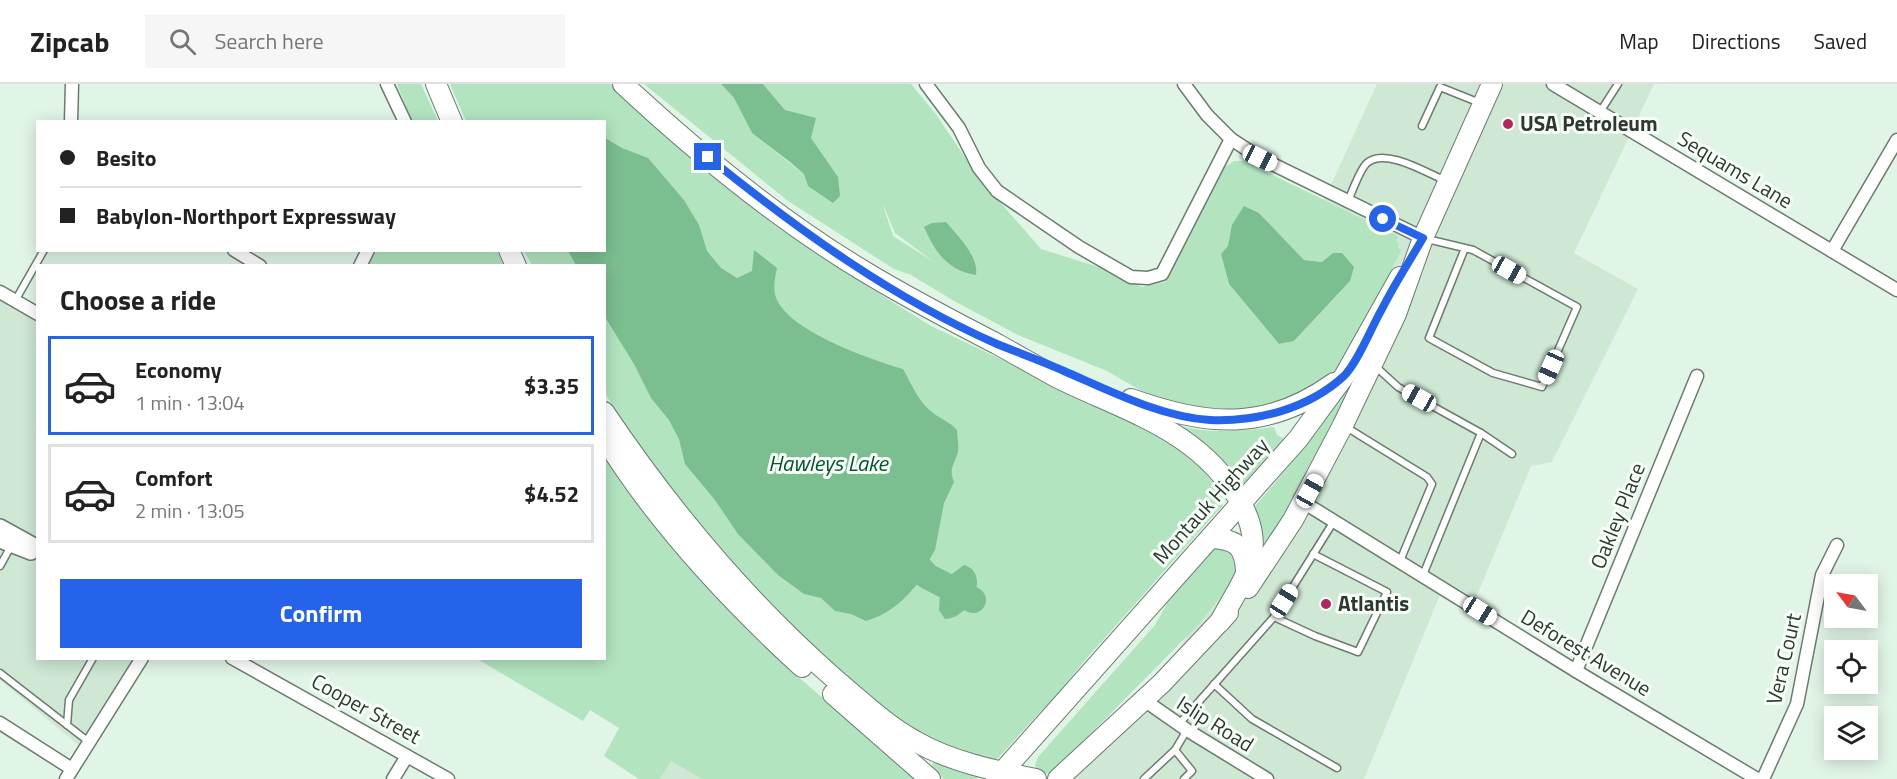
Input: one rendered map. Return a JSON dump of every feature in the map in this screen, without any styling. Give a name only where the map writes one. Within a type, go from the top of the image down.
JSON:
[{"type":"main road","points":[[436,84],[451,120]]},
{"type":"main road","points":[[623,84],[731,176],[816,240],[866,273],[926,308],[1057,377],[1148,419],[1183,439],[1211,463],[1242,504],[1254,537],[1253,555],[1220,622]]},
{"type":"main road","name":"Montauk Highway","points":[[999,776],[1119,638],[1242,504],[1298,439],[1345,375],[1423,238],[1492,84]]},
{"type":"main road","name":"Montauk Highway","points":[[1058,779],[1180,665],[1220,622],[1267,561],[1303,502],[1396,314],[1423,238]]},
{"type":"main road","points":[[996,343],[1150,406],[1181,416],[1208,420],[1247,419],[1284,410],[1315,396],[1345,375]]},
{"type":"main road","points":[[606,415],[647,474],[702,543],[748,594],[819,665],[877,714],[915,741],[999,776],[1036,779]]},
{"type":"main road","points":[[606,440],[664,521],[729,596],[814,679],[930,779]]},
{"type":"main road","points":[[1210,538],[1228,540],[1238,545],[1244,555],[1246,571]]},
{"type":"street","points":[[71,120],[72,84]]},
{"type":"street","points":[[387,84],[404,120]]},
{"type":"street","points":[[926,84],[959,128],[980,168],[997,191],[1079,247],[1131,277],[1148,278],[1162,274],[1231,140]]},
{"type":"street","points":[[1184,84],[1207,116],[1231,140],[1260,158],[1423,238]]},
{"type":"street","name":"Sequams Lane","points":[[1553,84],[1897,290]]},
{"type":"street","points":[[1832,250],[1897,140]]},
{"type":"street","points":[[237,252],[257,264]]},
{"type":"street","points":[[0,292],[36,313]]},
{"type":"street","name":"Oakley Place","points":[[1576,671],[1697,376]]},
{"type":"street","name":"Deforest Avenue","points":[[1303,502],[1576,671],[1757,779]]},
{"type":"street","points":[[0,526],[36,547]]},
{"type":"street","points":[[6,543],[36,554]]},
{"type":"street","name":"Vera Court","points":[[1763,779],[1797,704],[1822,575],[1837,545]]},
{"type":"street","points":[[0,723],[69,774],[141,660]]},
{"type":"street","name":"Cooper Street","points":[[236,660],[448,779]]},
{"type":"street","name":"Islip Road","points":[[1143,700],[1267,779]]},
{"type":"street","points":[[393,779],[407,756]]},
{"type":"lane","points":[[1454,92],[1457,84]]},
{"type":"lane","points":[[1600,112],[1618,84]]},
{"type":"lane","points":[[1422,126],[1439,85],[1483,105]]},
{"type":"lane","points":[[1347,201],[1365,164],[1374,159],[1394,158],[1449,182]]},
{"type":"lane","points":[[1423,238],[1465,248],[1475,252],[1577,307],[1542,387],[1494,373],[1429,338],[1465,248]]},
{"type":"lane","points":[[15,301],[36,264]]},
{"type":"lane","points":[[1372,363],[1398,387],[1481,433],[1512,454]]},
{"type":"lane","points":[[1342,425],[1427,477],[1432,484],[1400,561]]},
{"type":"lane","points":[[1423,575],[1481,433]]},
{"type":"lane","points":[[1144,779],[1175,750],[1183,727],[1214,684],[1274,617],[1335,520]]},
{"type":"lane","points":[[0,566],[6,543]]},
{"type":"lane","points":[[1274,617],[1358,652],[1387,592],[1313,554]]},
{"type":"lane","points":[[67,726],[69,700],[92,660]]},
{"type":"lane","points":[[0,673],[89,742]]},
{"type":"lane","points":[[1214,684],[1251,719],[1337,768]]},
{"type":"lane","points":[[1175,750],[1192,771],[1184,779]]},
{"type":"shaded area","points":[[397,84],[421,84],[438,120],[412,120]]},
{"type":"shaded area","points":[[450,84],[612,84],[772,223],[862,283],[931,326],[1175,442],[1196,462],[1224,496],[1220,501],[1223,505],[1086,659],[1047,707],[996,760],[989,761],[921,737],[885,711],[830,664],[752,586],[693,516],[620,418],[606,395],[606,264],[531,264],[525,252],[606,252],[606,120],[466,120]]},
{"type":"shaded area","points":[[644,84],[721,84],[734,98],[752,133],[804,174],[823,157],[811,138],[804,116],[785,110],[763,84],[911,84],[935,113],[979,178],[1041,249],[1102,268],[1142,287],[1165,282],[1225,167],[1234,161],[1244,161],[1398,236],[1396,241],[1399,244],[1398,248],[1402,249],[1346,361],[1322,383],[1263,411],[1261,406],[1258,406],[1257,412],[1211,413],[1154,398],[1107,371],[1018,335],[911,275],[894,269],[788,201]],"holes":[[[882,202],[895,233],[934,262],[893,236]],[[1259,213],[1304,260],[1322,262],[1333,253],[1350,281],[1294,341],[1279,344],[1229,284],[1221,254]]]},
{"type":"shaded area","points":[[1377,84],[1654,84],[1574,253],[1638,289],[1552,462],[1531,466],[1475,600],[1445,583],[1364,779],[1067,779],[1145,708],[1346,361],[1402,249],[1398,248],[1396,240],[1398,236],[1324,200]]},
{"type":"shaded area","points":[[376,252],[497,252],[503,264],[369,264]]},
{"type":"shaded area","points":[[0,300],[36,320],[36,660],[142,660],[88,753],[0,680]]},
{"type":"shaded area","points":[[1361,369],[1270,547],[1263,543],[1255,506],[1311,439]]},
{"type":"shaded area","points":[[1180,426],[1216,431],[1274,427],[1277,435],[1285,439],[1282,446],[1244,485],[1215,452]]},
{"type":"shaded area","points":[[606,455],[716,595],[788,668],[919,779],[702,779],[671,761],[660,779],[639,779],[604,756],[619,728],[590,710],[583,721],[479,660],[606,660]]},
{"type":"shaded area","points":[[1216,547],[1238,551],[1235,579],[1197,626],[1053,772],[1043,775],[1037,772],[1035,765],[1038,757],[1155,625],[1169,600]]},
{"type":"shaded area","points":[[671,761],[702,779],[660,779]]},
{"type":"shaded area","points":[[934,762],[978,776],[977,779],[944,779],[931,766]]},
{"type":"water","points":[[721,84],[763,84],[785,110],[816,118],[811,138],[838,177],[840,196],[833,203],[808,186],[804,174],[752,133],[734,98]]},
{"type":"water","name":"Hawleys Lake","points":[[606,139],[622,148],[648,158],[684,200],[699,225],[707,251],[721,268],[737,278],[752,271],[754,250],[777,268],[774,284],[777,300],[785,312],[798,323],[833,343],[903,369],[924,404],[957,430],[958,452],[952,471],[954,482],[944,503],[935,550],[925,567],[929,571],[924,582],[919,582],[889,610],[866,621],[851,614],[835,611],[821,598],[804,594],[778,575],[738,534],[715,500],[685,464],[679,439],[669,420],[651,398],[634,364],[606,319],[606,264],[575,264],[569,252],[606,252]]},
{"type":"water","points":[[1244,206],[1259,213],[1304,260],[1322,262],[1333,253],[1342,253],[1354,267],[1350,281],[1294,341],[1279,344],[1229,284],[1221,254],[1228,246],[1232,225]]},
{"type":"water","points":[[946,222],[971,253],[976,275],[950,265],[938,252],[924,227],[932,223]]},
{"type":"water","points":[[964,565],[972,570],[976,577],[977,586],[974,595],[962,612],[945,619],[939,610],[940,595],[930,585],[935,574],[948,577]]},
{"type":"waterway","points":[[905,551],[927,576],[973,600]]},
{"type":"place","name":"USA Petroleum","points":[[1508,124]]},
{"type":"place","name":"Atlantis","points":[[1326,604]]},
{"type":"route","points":[[708,157],[816,240],[926,308],[996,343],[1112,391],[1181,416],[1208,420],[1247,419],[1284,410],[1315,396],[1345,375],[1423,238],[1383,219]]}]
